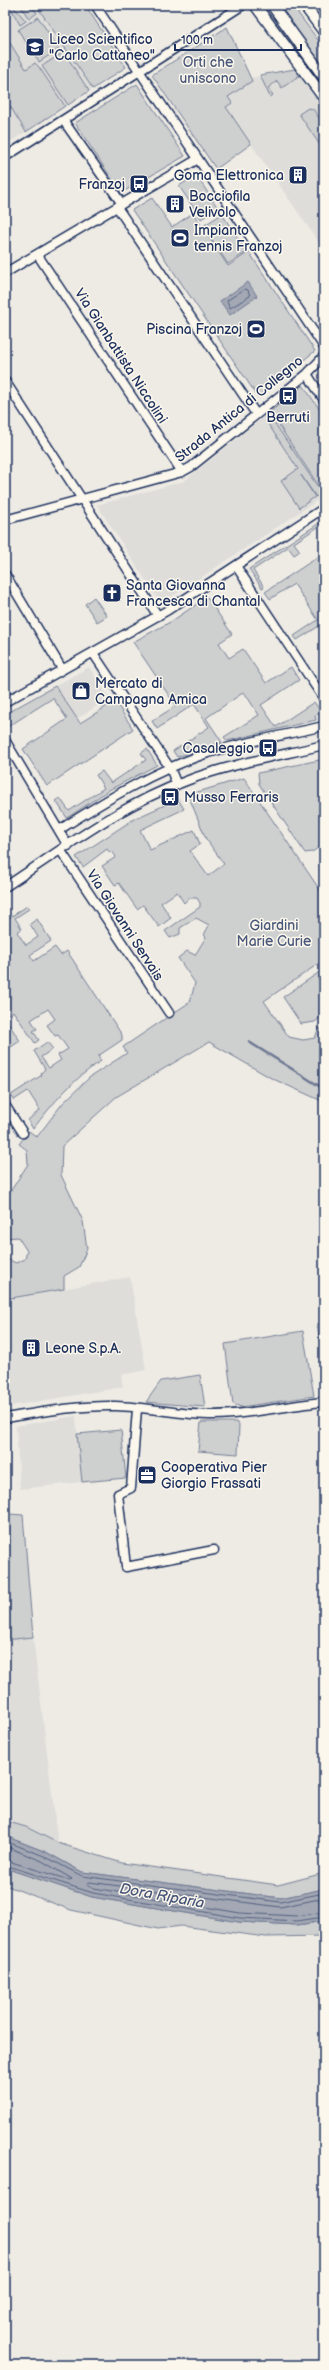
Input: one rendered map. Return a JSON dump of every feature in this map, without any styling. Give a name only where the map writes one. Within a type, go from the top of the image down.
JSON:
[{"type":"main road","points":[[255,5],[324,98]]},
{"type":"main road","points":[[272,5],[324,77]]},
{"type":"main road","points":[[304,5],[324,32]]},
{"type":"street","points":[[95,5],[324,347]]},
{"type":"street","points":[[5,157],[243,5]]},
{"type":"street","points":[[63,120],[256,414]]},
{"type":"street","points":[[5,273],[198,159]]},
{"type":"street","name":"Via Gianbattista Niccolini","points":[[37,254],[182,472]]},
{"type":"street","name":"Strada Antica di Collegno","points":[[5,520],[182,472],[191,467],[306,374],[324,356]]},
{"type":"street","points":[[306,374],[324,400]]},
{"type":"street","points":[[5,381],[158,616]]},
{"type":"street","points":[[5,702],[158,616],[324,508]]},
{"type":"street","points":[[236,566],[324,698]]},
{"type":"street","points":[[5,574],[62,669]]},
{"type":"street","points":[[92,652],[170,768],[177,785]]},
{"type":"street","points":[[59,830],[110,797],[170,768],[220,750],[324,726]]},
{"type":"street","points":[[5,740],[68,846]]},
{"type":"street","points":[[5,887],[121,812],[177,785],[223,768],[324,745]]},
{"type":"street","name":"Via Giovanni Servais","points":[[61,851],[168,1013]]},
{"type":"street","points":[[5,1106],[23,1133]]},
{"type":"street","points":[[5,1418],[63,1409],[117,1406],[172,1413],[225,1415],[324,1402]]},
{"type":"street","points":[[137,1409],[131,1488],[118,1494],[126,1567],[214,1550]]},
{"type":"shaded area","name":"Liceo Scientifico \"Carlo Cattaneo\"","points":[[5,5],[36,5],[93,89],[5,145]]},
{"type":"shaded area","points":[[313,5],[324,5],[324,19]]},
{"type":"shaded area","points":[[295,69],[324,108],[324,250],[218,96],[251,78]]},
{"type":"shaded area","points":[[303,385],[324,416],[324,496],[161,604],[97,505],[184,481]]},
{"type":"shaded area","name":"Mercato di Campagna Amica","points":[[89,667],[109,698],[77,719],[55,686]]},
{"type":"shaded area","points":[[130,1277],[146,1370],[121,1375],[123,1387],[5,1407],[5,1299]]},
{"type":"shaded area","points":[[76,1416],[82,1482],[20,1489],[16,1426]]},
{"type":"shaded area","points":[[5,1453],[9,1514],[9,1567],[5,1566]]},
{"type":"shaded area","points":[[33,1637],[58,1843],[26,1827],[5,1821],[5,1640]]},
{"type":"green space","points":[[9,5],[12,5],[26,21],[20,25]]},
{"type":"green space","points":[[20,5],[31,5],[37,13],[29,19]]},
{"type":"green space","points":[[36,5],[85,5],[126,67],[93,89]]},
{"type":"green space","points":[[262,5],[266,5],[324,87],[324,91]]},
{"type":"green space","points":[[278,5],[292,5],[324,48],[324,67]]},
{"type":"green space","points":[[38,17],[59,49],[39,62],[18,30]]},
{"type":"green space","name":"Orti che uniscono","points":[[227,27],[252,81],[228,97],[232,103],[226,107],[251,144],[216,169],[152,75]]},
{"type":"green space","points":[[7,38],[26,69],[35,63],[65,106],[26,132],[5,98],[5,39]]},
{"type":"green space","points":[[64,52],[89,91],[68,105],[42,66]]},
{"type":"green space","points":[[295,69],[300,75],[282,88],[277,81],[268,88],[273,95],[270,97],[260,75]]},
{"type":"green space","points":[[137,84],[185,156],[121,193],[75,123]]},
{"type":"green space","points":[[308,108],[313,109],[324,125],[324,151],[299,114]]},
{"type":"green space","points":[[196,175],[218,208],[201,219],[179,186]]},
{"type":"green space","name":"Piscina Franzoj","points":[[152,198],[172,227],[193,213],[228,266],[249,252],[315,351],[258,397],[132,210]]},
{"type":"green space","points":[[222,214],[247,252],[228,264],[203,226]]},
{"type":"green space","points":[[303,385],[324,416],[324,494],[270,412]]},
{"type":"green space","points":[[271,418],[322,493],[316,497],[301,475],[315,497],[299,508],[281,481],[298,469],[266,421]]},
{"type":"green space","points":[[324,520],[324,523],[294,543],[300,551],[294,555],[288,547],[253,570],[264,587],[262,588],[249,569]]},
{"type":"green space","points":[[324,553],[324,623],[297,640],[294,636],[318,620],[294,584],[270,599],[265,592]]},
{"type":"green space","points":[[94,597],[107,616],[97,622],[85,604]]},
{"type":"green space","points":[[207,597],[232,634],[219,643],[229,658],[243,649],[266,683],[291,667],[299,680],[261,705],[276,727],[314,702],[322,713],[315,715],[316,720],[227,741],[224,737],[259,715],[244,692],[206,718],[222,742],[177,757],[173,751],[209,727],[194,704],[157,729],[152,721],[176,706],[133,642],[172,621]]},
{"type":"green space","points":[[55,686],[80,723],[115,701],[133,729],[47,786],[23,749],[67,719],[53,698],[9,726],[5,719],[5,714]]},
{"type":"green space","points":[[147,749],[157,765],[109,790],[67,818],[56,801],[60,798],[69,811],[104,788],[96,775],[102,771],[111,783],[146,760],[141,753]]},
{"type":"green space","points":[[324,759],[324,844],[312,852],[305,853],[259,784],[258,773]]},
{"type":"green space","name":"Giardini Marie Curie","points":[[244,778],[324,896],[324,960],[264,1001],[289,1037],[303,1040],[315,1038],[319,1027],[324,1035],[324,1102],[271,1078],[209,1042],[116,1097],[62,1146],[61,1175],[83,1221],[87,1249],[79,1267],[64,1276],[64,1289],[5,1299],[5,1258],[16,1263],[25,1259],[27,1251],[18,1237],[5,1238],[5,1193],[10,1192],[28,1164],[27,1150],[19,1144],[29,1131],[37,1137],[62,1104],[90,1077],[127,1053],[123,1047],[190,1002],[195,983],[178,958],[187,951],[195,955],[206,937],[204,935],[209,925],[196,918],[180,928],[180,934],[170,938],[165,931],[200,907],[200,903],[197,898],[189,898],[184,903],[177,892],[161,903],[171,918],[159,927],[143,905],[137,909],[119,883],[115,885],[102,866],[116,857],[112,851],[110,853],[107,849],[83,867],[76,857],[134,819],[178,799],[184,809],[140,830],[150,850],[194,830],[200,844],[190,851],[208,876],[224,864],[206,839],[189,797],[191,794]]},
{"type":"green space","points":[[27,906],[29,909],[15,918],[22,929],[17,932],[26,945],[38,937],[30,924],[37,919],[51,941],[30,955],[34,961],[55,947],[61,955],[67,951],[122,1035],[122,1040],[98,1056],[101,1061],[81,1076],[64,1092],[33,1129],[28,1120],[40,1110],[28,1091],[14,1100],[11,1095],[42,1075],[41,1073],[45,1069],[34,1051],[47,1042],[53,1049],[41,1057],[49,1068],[61,1060],[58,1055],[68,1049],[58,1035],[55,1036],[47,1025],[55,1019],[48,1009],[31,1020],[37,1029],[33,1031],[39,1040],[35,1043],[13,1011],[10,1016],[5,1008],[5,921]]},
{"type":"green space","points":[[324,969],[318,979],[324,988],[324,1014],[315,1022],[301,1024],[283,997]]},
{"type":"green space","points":[[5,1018],[20,1041],[5,1051]]},
{"type":"green space","points":[[324,1323],[324,1367],[317,1324]]},
{"type":"green space","points":[[303,1331],[314,1396],[241,1407],[233,1404],[225,1344]]},
{"type":"green space","points":[[200,1375],[205,1407],[146,1402],[161,1381]]},
{"type":"green space","points":[[201,1422],[236,1422],[239,1424],[238,1454],[198,1451]]},
{"type":"green space","points":[[121,1430],[126,1478],[82,1482],[77,1434]]},
{"type":"green space","points":[[9,1514],[23,1515],[33,1637],[5,1640],[5,1566],[9,1567]]},
{"type":"green space","points":[[5,1821],[26,1827],[58,1843],[122,1863],[278,1885],[324,1873],[324,1889],[281,1898],[82,1872],[46,1852],[5,1836]]},
{"type":"green space","points":[[5,1868],[92,1897],[239,1922],[297,1925],[324,1921],[324,1936],[266,1937],[181,1926],[158,1929],[71,1910],[5,1885]]},
{"type":"water","points":[[248,282],[257,296],[230,315],[220,301]]},
{"type":"water","name":"Dora Riparia","points":[[5,1836],[46,1852],[82,1872],[281,1898],[324,1889],[324,1921],[297,1925],[239,1922],[92,1897],[5,1868]]},
{"type":"waterway","points":[[249,1042],[324,1089]]},
{"type":"place","name":"Liceo Scientifico \"Carlo Cattaneo\"","points":[[35,47]]},
{"type":"place","name":"Goma Elettronica","points":[[298,175]]},
{"type":"place","name":"Franzoj","points":[[139,184]]},
{"type":"place","name":"Bocciofila Velivolo","points":[[175,204]]},
{"type":"place","name":"Impianto tennis Franzoj","points":[[180,238]]},
{"type":"place","name":"Piscina Franzoj","points":[[256,329]]},
{"type":"place","name":"Berruti","points":[[288,396]]},
{"type":"place","name":"Santa Giovanna Francesca di Chantal","points":[[112,593]]},
{"type":"place","name":"Mercato di Campagna Amica","points":[[81,691]]},
{"type":"place","name":"Casaleggio","points":[[268,748]]},
{"type":"place","name":"Musso Ferraris","points":[[170,797]]},
{"type":"place","name":"Leone S.p.A.","points":[[31,1348]]},
{"type":"place","name":"Cooperativa Pier Giorgio Frassati","points":[[147,1475]]}]
